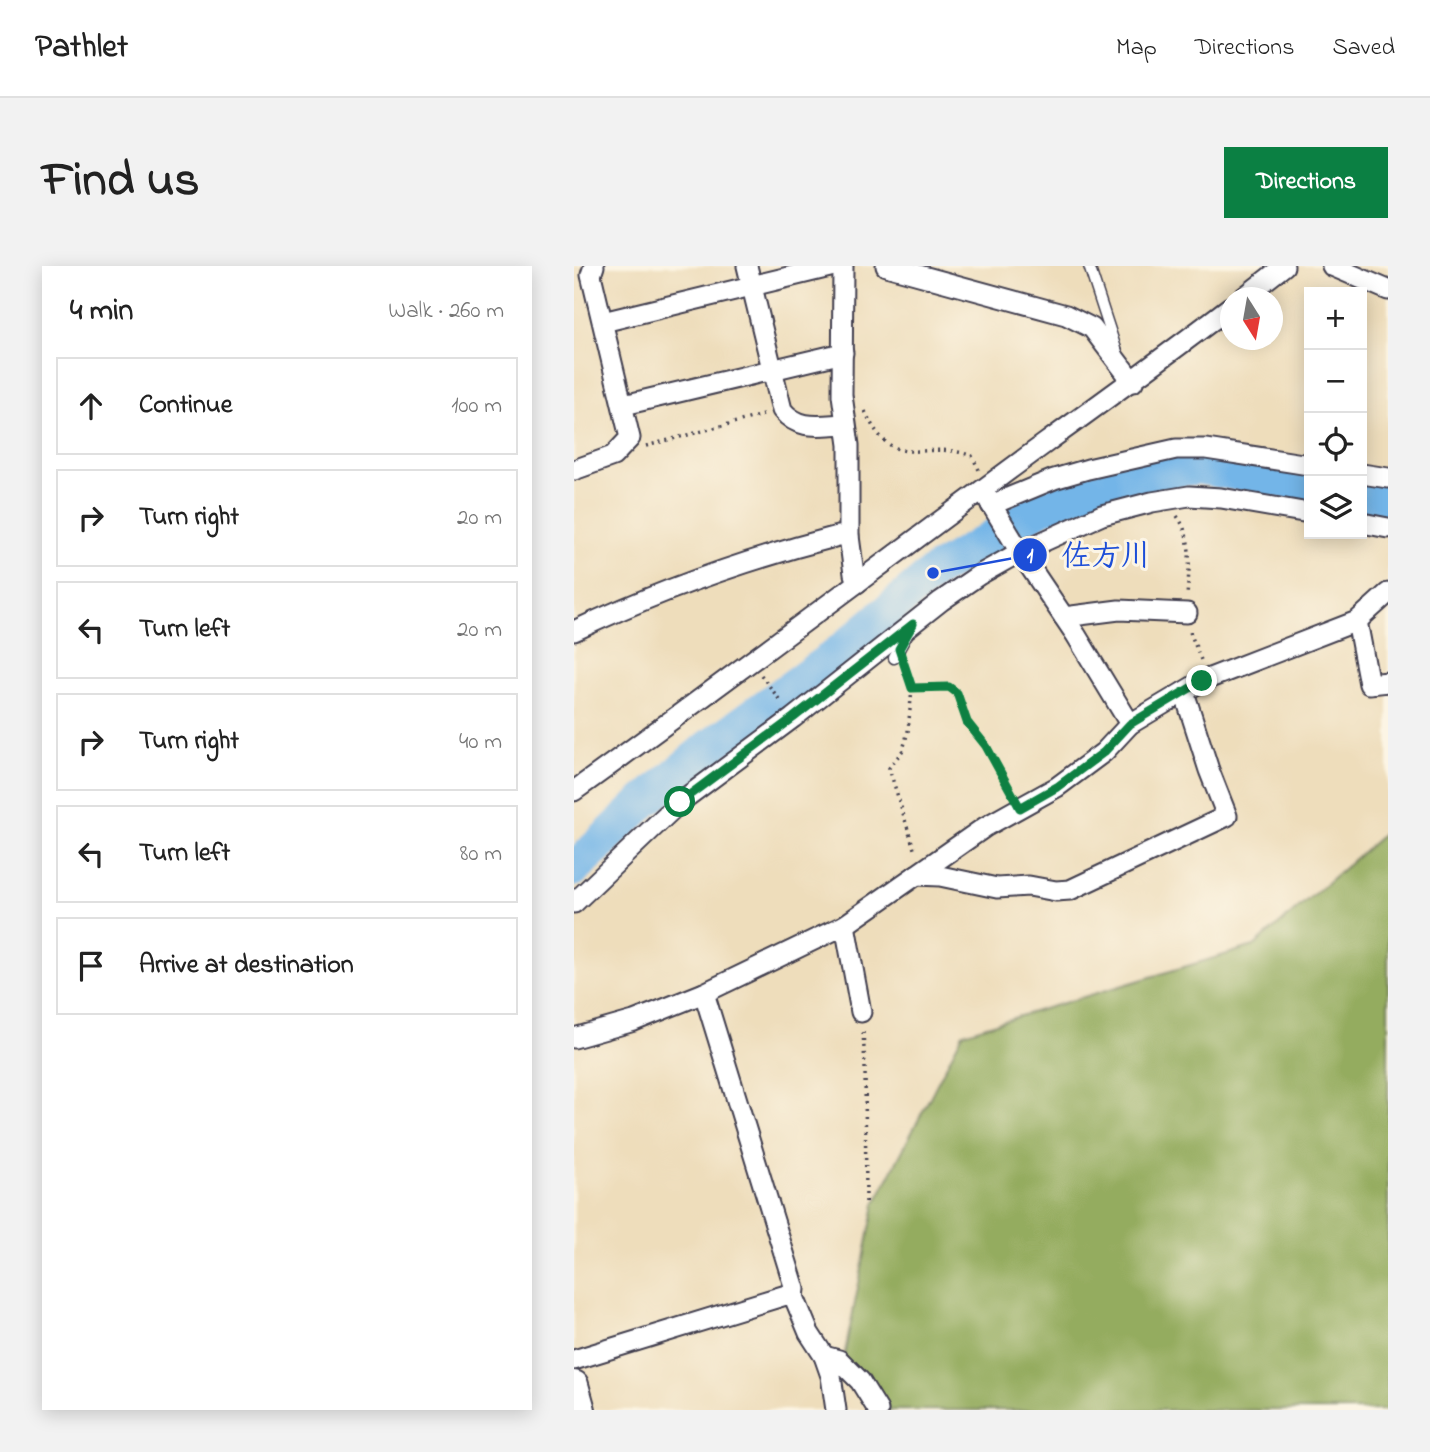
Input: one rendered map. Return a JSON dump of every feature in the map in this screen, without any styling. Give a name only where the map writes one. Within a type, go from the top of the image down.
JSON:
[{"type":"street","points":[[574,470],[613,456],[631,438],[591,275],[594,266]]},
{"type":"street","points":[[747,266],[782,411],[791,421],[802,425],[844,416]]},
{"type":"street","points":[[603,323],[843,266],[842,353],[844,416],[849,445],[849,536],[857,583]]},
{"type":"street","points":[[886,266],[1066,315],[1092,328],[1127,375]]},
{"type":"street","points":[[1257,287],[1284,266]]},
{"type":"street","points":[[1332,266],[1388,290]]},
{"type":"street","points":[[574,791],[857,583],[989,498],[1127,375],[1220,314]]},
{"type":"street","points":[[624,405],[842,353]]},
{"type":"street","points":[[989,498],[1077,472],[1176,449],[1206,449],[1304,464]]},
{"type":"street","points":[[1367,475],[1388,478]]},
{"type":"street","points":[[574,903],[680,802],[979,575],[1020,552],[1102,515],[1189,496],[1221,498],[1304,512]]},
{"type":"street","points":[[989,498],[1020,552],[1130,724]]},
{"type":"street","points":[[1367,524],[1388,528]]},
{"type":"street","points":[[574,631],[687,584],[766,556],[838,536],[849,536]]},
{"type":"street","points":[[574,1038],[634,1021],[704,993],[845,925],[985,827],[1057,787],[1104,752],[1130,724],[1210,678],[1357,621],[1388,593]]},
{"type":"street","points":[[1063,617],[1119,610],[1187,613]]},
{"type":"street","points":[[1357,621],[1369,684],[1388,682]]},
{"type":"street","points":[[918,873],[997,888],[1029,886],[1056,891],[1070,890],[1227,816],[1184,692]]},
{"type":"street","points":[[845,925],[861,1012]]},
{"type":"street","points":[[704,993],[795,1289],[794,1297],[809,1333],[824,1356],[831,1376],[836,1410]]},
{"type":"street","points":[[574,1360],[786,1295],[794,1297]]},
{"type":"street","points":[[824,1356],[839,1360],[860,1381],[878,1410]]},
{"type":"street","points":[[574,1385],[581,1410]]},
{"type":"lane","points":[[1089,266],[1127,375]]},
{"type":"lane","points":[[897,654],[913,624]]},
{"type":"path","points":[[844,416],[849,405],[864,410],[884,442],[899,450],[960,452],[972,456],[989,498]]},
{"type":"path","points":[[623,446],[636,448],[782,411]]},
{"type":"path","points":[[1158,501],[1177,516],[1185,528],[1189,554],[1187,613],[1197,652],[1210,678]]},
{"type":"path","points":[[897,654],[912,688],[903,750],[889,768],[918,873]]},
{"type":"path","points":[[752,662],[793,718]]},
{"type":"path","points":[[912,688],[949,687],[957,693],[967,722],[986,746],[1020,808]]},
{"type":"path","points":[[861,1012],[865,1065],[866,1205]]},
{"type":"green space","points":[[1388,830],[1388,1410],[890,1410],[844,1357],[875,1204],[963,1033],[1254,946]]},
{"type":"water","points":[[640,805],[574,875],[574,862]]},
{"type":"waterway","points":[[574,869],[640,805],[704,751],[836,655],[933,573],[1042,507],[1138,476],[1198,467],[1304,485]]},
{"type":"waterway","points":[[1367,496],[1388,499]]},
{"type":"place","name":"佐方川","points":[[933,573]]},
{"type":"route","points":[[680,802],[913,624],[899,649],[912,688],[936,685],[949,687],[957,693],[967,722],[986,746],[1020,808],[1057,787],[1104,752],[1130,724],[1202,681]]}]
